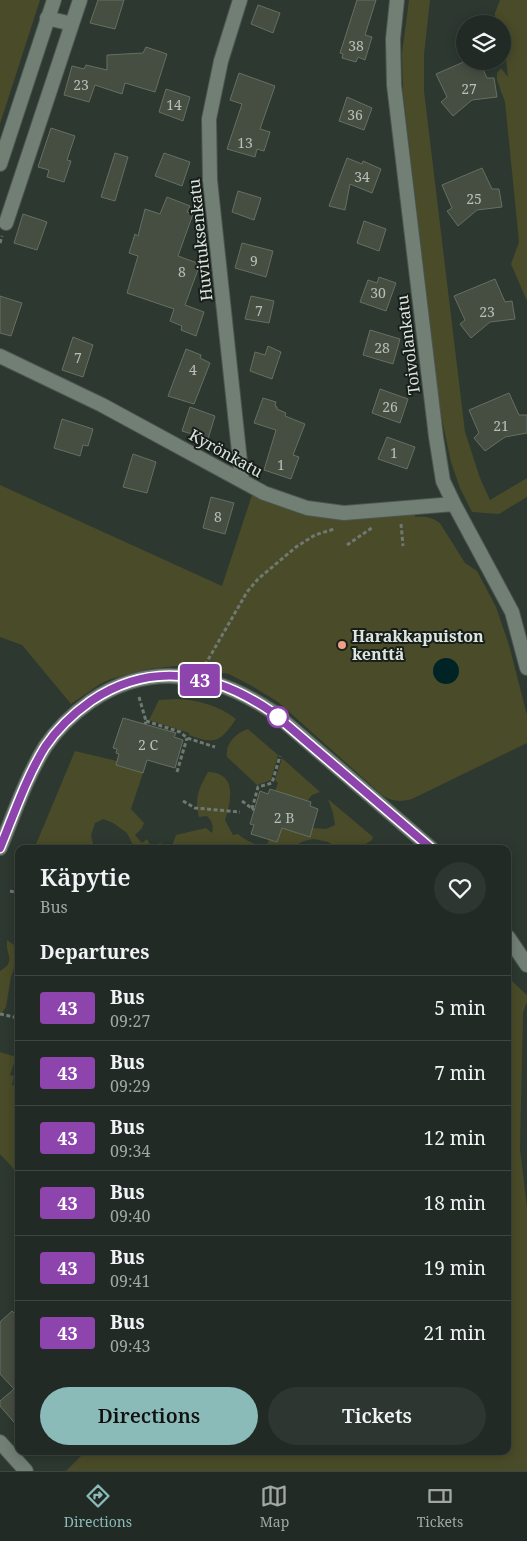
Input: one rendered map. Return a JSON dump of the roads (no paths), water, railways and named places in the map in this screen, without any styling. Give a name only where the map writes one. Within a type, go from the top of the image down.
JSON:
[{"type":"street","points":[[0,164],[54,0]]},
{"type":"street","points":[[6,223],[80,0]]},
{"type":"street","name":"Huvituksenkatu","points":[[240,0],[221,61],[209,119],[210,180],[242,480]]},
{"type":"street","name":"Toivolankatu","points":[[398,0],[393,39],[394,85],[436,437],[444,481],[454,504],[512,612],[527,668]]},
{"type":"street","points":[[48,18],[72,24]]},
{"type":"street","name":"Kyrönkatu","points":[[0,356],[102,405],[264,493],[307,508],[344,512],[454,504]]},
{"type":"street","points":[[0,848],[30,776],[46,746],[77,712],[98,696],[129,682],[164,675],[182,676],[222,686],[240,693],[272,712],[427,845]]},
{"type":"street","points":[[511,941],[527,965]]},
{"type":"street","points":[[0,1442],[26,1471]]},
{"type":"water","points":[[446,658],[455,662],[459,671],[455,680],[446,684],[437,680],[433,671],[437,662]]},
{"type":"place","name":"Harakkapuiston kenttä","points":[[342,645]]}]
